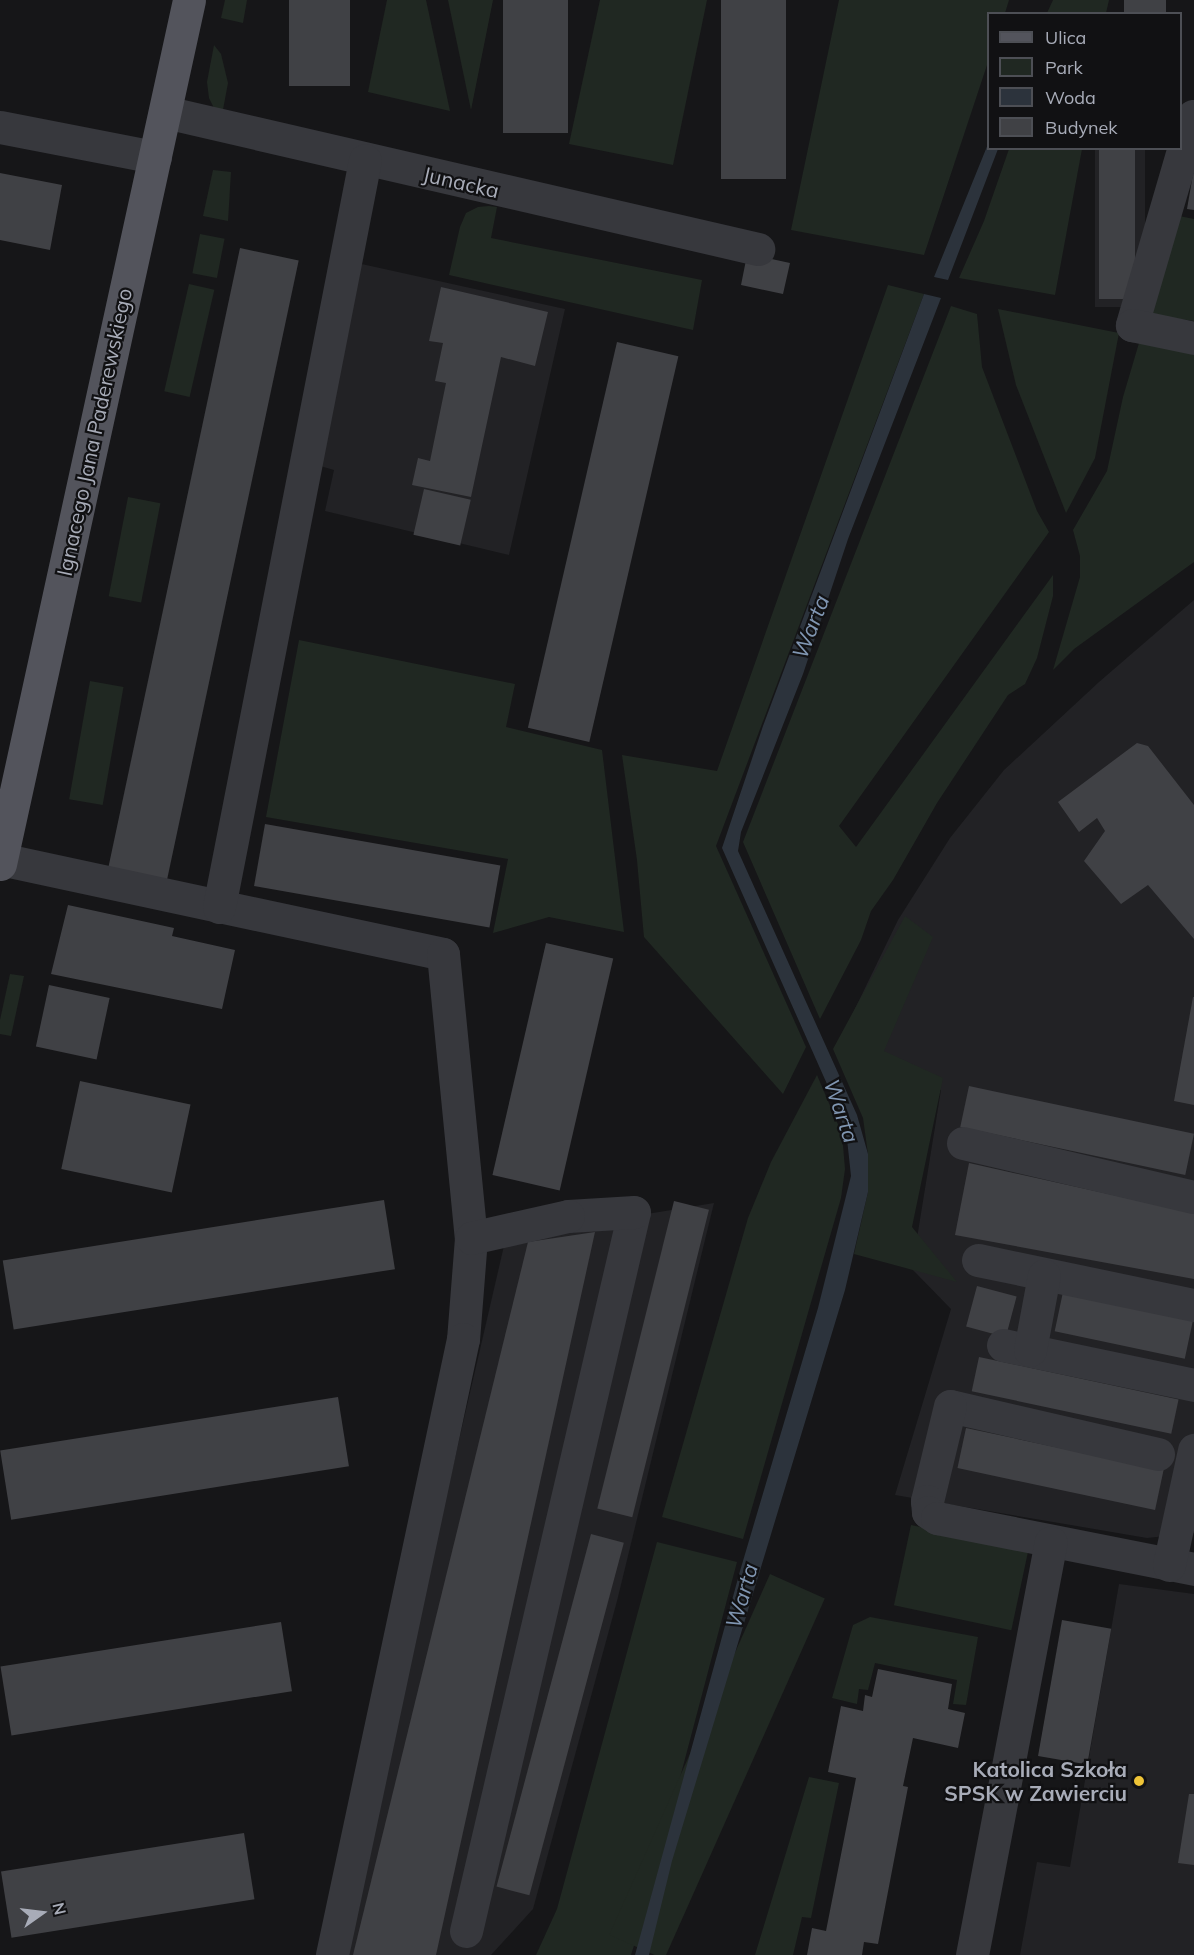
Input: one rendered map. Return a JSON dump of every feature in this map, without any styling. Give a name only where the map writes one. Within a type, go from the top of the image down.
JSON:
[{"type":"main road","name":"Ignacego Jana Paderewskiego","points":[[0,860],[189,0]]},
{"type":"street","name":"Junacka","points":[[165,112],[364,160],[758,249]]},
{"type":"street","points":[[1194,115],[1132,325],[1194,338]]},
{"type":"street","points":[[0,127],[155,157]]},
{"type":"street","points":[[219,907],[364,160]]},
{"type":"street","points":[[0,860],[443,954],[471,1238],[463,1339],[332,1955]]},
{"type":"street","points":[[963,1143],[1194,1197]]},
{"type":"street","points":[[466,1930],[634,1212],[568,1216],[471,1238]]},
{"type":"street","points":[[978,1260],[1194,1305]]},
{"type":"street","points":[[1044,1275],[1016,1347],[1194,1385]]},
{"type":"street","points":[[1158,1454],[950,1406],[927,1501],[928,1512],[937,1518],[1181,1567],[1194,1450]]},
{"type":"street","points":[[972,1955],[1051,1542]]},
{"type":"shaded area","points":[[1095,150],[1145,150],[1145,307],[1095,307]]},
{"type":"shaded area","points":[[348,261],[565,309],[509,555],[325,511],[334,470],[303,461]]},
{"type":"shaded area","points":[[1194,600],[1194,1533],[1147,1538],[895,1495],[951,1309],[912,1269],[941,1090],[912,1084],[851,1017],[898,920],[950,838],[1004,770],[1099,682]]},
{"type":"shaded area","points":[[714,1203],[617,1601],[533,1909],[491,1955],[340,1955],[506,1237]]},
{"type":"shaded area","name":"Katolica Szkoła SPSK w Zawierciu","points":[[1119,1584],[1194,1594],[1194,1955],[1020,1955],[1037,1862],[1070,1867]]},
{"type":"green space","points":[[225,0],[247,0],[243,23],[221,18]]},
{"type":"green space","points":[[387,0],[426,0],[450,111],[368,92]]},
{"type":"green space","points":[[448,0],[493,0],[471,110]]},
{"type":"green space","points":[[600,0],[707,0],[673,165],[569,144]]},
{"type":"green space","points":[[839,0],[1009,0],[1005,12],[987,12],[987,65],[924,255],[791,230]]},
{"type":"green space","points":[[1053,0],[1109,0],[1106,12],[1047,12]]},
{"type":"green space","points":[[214,45],[221,54],[228,83],[222,115],[215,110],[209,98],[207,82]]},
{"type":"green space","points":[[1009,150],[1082,150],[1055,295],[959,278],[984,221]]},
{"type":"green space","points":[[213,170],[231,172],[228,221],[203,216]]},
{"type":"green space","points":[[478,207],[497,207],[491,238],[702,280],[693,330],[449,275],[460,227],[466,213]]},
{"type":"green space","points":[[1179,216],[1194,219],[1194,321],[1150,315]]},
{"type":"green space","points":[[200,234],[225,239],[217,278],[192,273]]},
{"type":"green space","points":[[189,284],[214,290],[190,397],[164,391]]},
{"type":"green space","points":[[888,285],[924,294],[716,846],[806,1047],[783,1094],[644,937],[637,860],[622,755],[717,771]]},
{"type":"green space","points":[[951,306],[977,314],[982,367],[1037,511],[1049,532],[839,826],[856,847],[1053,575],[1053,596],[1037,658],[1025,684],[1008,695],[937,803],[893,880],[871,911],[861,940],[820,1019],[743,842]]},
{"type":"green space","points":[[998,309],[1119,333],[1095,458],[1066,513],[1016,385]]},
{"type":"green space","points":[[1139,343],[1194,352],[1194,562],[1074,649],[1053,670],[1080,577],[1080,556],[1073,530],[1107,471],[1123,397]]},
{"type":"green space","points":[[128,497],[160,503],[141,602],[109,596]]},
{"type":"green space","points":[[299,640],[515,684],[506,727],[602,750],[624,932],[549,917],[493,933],[508,859],[266,817]]},
{"type":"green space","points":[[90,681],[123,687],[103,805],[69,799]]},
{"type":"green space","points":[[905,916],[933,937],[884,1051],[943,1078],[912,1227],[957,1282],[854,1254],[868,1192],[868,1154],[863,1118],[833,1049]]},
{"type":"green space","points":[[10,974],[24,976],[11,1036],[0,1034],[0,1020]]},
{"type":"green space","points":[[817,1075],[842,1134],[845,1169],[841,1198],[743,1539],[662,1517],[748,1218],[771,1162]]},
{"type":"green space","points":[[911,1525],[1028,1550],[1011,1630],[894,1605]]},
{"type":"green space","points":[[657,1542],[737,1562],[644,1914],[631,1955],[536,1955],[557,1909]]},
{"type":"green space","points":[[770,1574],[825,1598],[666,1955],[655,1955],[609,1935]]},
{"type":"green space","points":[[870,1617],[978,1637],[966,1705],[953,1704],[957,1680],[875,1663],[868,1690],[859,1689],[857,1704],[832,1698],[853,1625]]},
{"type":"green space","points":[[809,1777],[839,1783],[811,1918],[802,1917],[793,1955],[755,1955]]},
{"type":"water","points":[[987,146],[987,150],[998,150],[948,280],[934,277]]},
{"type":"water","name":"Warta","points":[[924,294],[941,298],[848,539],[803,674],[741,832],[738,851],[857,1115],[868,1154],[868,1192],[845,1290],[672,1861],[649,1955],[635,1955],[740,1571],[818,1308],[851,1176],[847,1139],[839,1111],[722,848],[763,726]]},
{"type":"building","points":[[289,0],[350,0],[350,86],[289,86]]},
{"type":"building","points":[[503,0],[568,0],[568,133],[503,133]]},
{"type":"building","points":[[721,0],[786,0],[786,179],[721,179]]},
{"type":"building","points":[[1124,0],[1166,0],[1166,12],[1124,12]]},
{"type":"building","points":[[1099,150],[1135,150],[1135,299],[1099,299]]},
{"type":"building","points":[[0,173],[62,185],[50,250],[0,240]]},
{"type":"building","points":[[1194,174],[1194,210],[1187,209]]},
{"type":"building","points":[[240,248],[299,260],[167,881],[108,868]]},
{"type":"building","points":[[767,258],[790,263],[783,294],[741,285],[746,260],[765,264]]},
{"type":"building","points":[[441,287],[548,312],[535,366],[501,357],[471,497],[412,485],[418,458],[430,461],[446,383],[435,381],[443,343],[429,341]]},
{"type":"building","points":[[617,342],[678,356],[589,742],[528,728]]},
{"type":"building","points":[[424,489],[471,500],[460,546],[413,535]]},
{"type":"building","points":[[1137,743],[1148,746],[1194,805],[1194,939],[1148,885],[1121,904],[1084,861],[1105,831],[1097,818],[1079,832],[1058,802]]},
{"type":"building","points":[[265,824],[500,866],[489,928],[254,886]]},
{"type":"building","points":[[68,905],[174,928],[172,936],[235,950],[222,1009],[51,974]]},
{"type":"building","points":[[546,943],[613,959],[560,1190],[492,1175]]},
{"type":"building","points":[[49,985],[110,998],[97,1060],[36,1047]]},
{"type":"building","points":[[1194,997],[1194,1105],[1174,1101]]},
{"type":"building","points":[[80,1081],[191,1104],[172,1193],[61,1169]]},
{"type":"building","points":[[969,1086],[1194,1134],[1185,1175],[960,1127]]},
{"type":"building","points":[[969,1163],[1194,1213],[1194,1279],[955,1235]]},
{"type":"building","points":[[384,1200],[395,1269],[14,1330],[3,1260]]},
{"type":"building","points":[[674,1201],[709,1210],[632,1517],[597,1509]]},
{"type":"building","points":[[595,1232],[436,1955],[353,1955],[528,1242]]},
{"type":"building","points":[[977,1286],[1017,1297],[1006,1337],[966,1327]]},
{"type":"building","points":[[1063,1292],[1193,1320],[1185,1359],[1055,1331]]},
{"type":"building","points":[[979,1357],[1179,1399],[1171,1434],[972,1391]]},
{"type":"building","points":[[338,1397],[349,1466],[11,1520],[0,1451]]},
{"type":"building","points":[[966,1428],[1164,1470],[1155,1510],[957,1468]]},
{"type":"building","points":[[591,1534],[624,1543],[529,1895],[497,1887]]},
{"type":"building","points":[[1062,1620],[1111,1629],[1087,1765],[1038,1756]]},
{"type":"building","points":[[281,1622],[292,1691],[11,1736],[0,1666]]},
{"type":"building","points":[[878,1669],[952,1684],[948,1709],[965,1713],[958,1748],[913,1738],[903,1786],[908,1787],[878,1944],[864,1942],[862,1955],[807,1955],[812,1928],[826,1931],[856,1778],[828,1772],[841,1706],[863,1711],[865,1695],[872,1697]]},
{"type":"building","points":[[1189,1794],[1194,1794],[1194,1865],[1178,1863]]},
{"type":"building","points":[[244,1833],[254,1899],[12,1938],[1,1871]]},
{"type":"place","name":"Katolica Szkoła SPSK w Zawierciu","points":[[1139,1781]]}]
